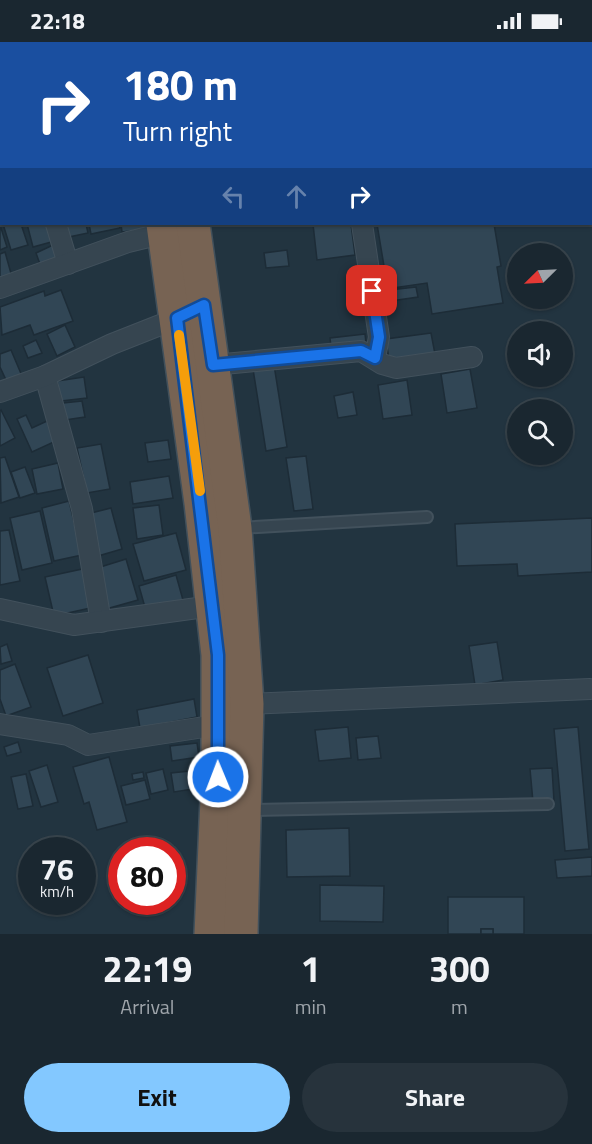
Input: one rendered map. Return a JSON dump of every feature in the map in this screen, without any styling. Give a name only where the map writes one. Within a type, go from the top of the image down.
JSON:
[{"type":"highway","points":[[174,227],[191,312],[212,606],[218,655],[218,777],[211,934]]},
{"type":"highway","points":[[191,312],[213,365],[235,528],[247,704],[241,934]]},
{"type":"street","points":[[56,225],[68,264]]},
{"type":"street","points":[[362,225],[379,337],[375,358]]},
{"type":"street","points":[[0,288],[174,227]]},
{"type":"street","points":[[0,392],[45,376],[112,344],[191,312]]},
{"type":"street","points":[[213,365],[361,351],[389,368],[472,357]]},
{"type":"street","points":[[45,376],[82,509],[101,622]]},
{"type":"street","points":[[0,609],[64,625],[212,606]]},
{"type":"street","points":[[247,704],[590,689]]},
{"type":"street","points":[[0,724],[68,735],[88,745],[217,726]]},
{"type":"lane","points":[[235,528],[427,517]]},
{"type":"lane","points":[[246,810],[548,804]]},
{"type":"building","points":[[0,225],[7,247],[0,250]]},
{"type":"building","points":[[3,225],[21,225],[28,245],[11,250]]},
{"type":"building","points":[[27,225],[51,225],[55,241],[33,247]]},
{"type":"building","points":[[61,225],[86,225],[88,233],[64,238]]},
{"type":"building","points":[[89,225],[119,225],[120,228],[91,234]]},
{"type":"building","points":[[121,225],[145,225],[146,229],[122,232]]},
{"type":"building","points":[[313,225],[351,225],[355,255],[317,260]]},
{"type":"building","points":[[377,225],[494,225],[501,266],[497,267],[503,303],[432,314],[427,283],[393,288],[391,277],[386,278]]},
{"type":"building","points":[[53,245],[59,259],[41,267],[36,253]]},
{"type":"building","points":[[287,250],[289,266],[266,268],[264,253]]},
{"type":"building","points":[[5,252],[12,277],[0,280],[0,254]]},
{"type":"building","points":[[416,287],[418,297],[391,301],[389,290]]},
{"type":"building","points":[[61,290],[73,321],[34,335],[30,325],[2,335],[0,307],[44,291],[45,296]]},
{"type":"building","points":[[65,325],[75,347],[57,356],[47,334]]},
{"type":"building","points":[[431,333],[435,354],[389,360],[386,339]]},
{"type":"building","points":[[365,334],[366,343],[331,347],[330,338]]},
{"type":"building","points":[[36,340],[42,353],[28,358],[23,346]]},
{"type":"building","points":[[11,350],[22,376],[7,382],[0,367],[0,354]]},
{"type":"building","points":[[274,365],[287,447],[266,451],[253,369]]},
{"type":"building","points":[[470,369],[477,408],[447,413],[441,374]]},
{"type":"building","points":[[84,377],[87,398],[61,401],[57,381]]},
{"type":"building","points":[[407,380],[412,415],[383,419],[378,385]]},
{"type":"building","points":[[353,392],[357,415],[338,418],[334,396]]},
{"type":"building","points":[[82,401],[85,417],[65,420],[63,403]]},
{"type":"building","points":[[0,411],[15,438],[0,446]]},
{"type":"building","points":[[26,415],[32,428],[47,421],[56,441],[32,452],[17,419]]},
{"type":"building","points":[[168,440],[171,459],[148,462],[145,443]]},
{"type":"building","points":[[101,444],[110,489],[87,493],[77,448]]},
{"type":"building","points":[[306,456],[313,509],[294,511],[286,458]]},
{"type":"building","points":[[5,457],[19,497],[1,503],[0,458]]},
{"type":"building","points":[[58,463],[63,489],[37,494],[32,469]]},
{"type":"building","points":[[25,467],[35,493],[20,498],[11,472]]},
{"type":"building","points":[[169,476],[173,498],[133,504],[130,482]]},
{"type":"building","points":[[69,501],[82,555],[54,561],[42,508]]},
{"type":"building","points":[[159,505],[163,535],[137,539],[133,508]]},
{"type":"building","points":[[111,508],[122,549],[98,556],[87,514]]},
{"type":"building","points":[[40,511],[52,563],[22,570],[10,518]]},
{"type":"building","points":[[592,518],[592,572],[518,576],[517,564],[457,566],[455,524]]},
{"type":"building","points":[[9,530],[20,581],[0,585],[0,531]]},
{"type":"building","points":[[176,533],[186,570],[144,581],[133,544]]},
{"type":"building","points":[[126,559],[138,600],[106,609],[94,569]]},
{"type":"building","points":[[87,568],[95,607],[54,616],[45,577]]},
{"type":"building","points":[[176,575],[183,600],[146,611],[139,586]]},
{"type":"building","points":[[497,642],[503,680],[475,685],[469,646]]},
{"type":"building","points":[[7,644],[12,661],[1,664],[0,647]]},
{"type":"building","points":[[88,655],[103,703],[63,716],[47,668]]},
{"type":"building","points":[[15,664],[31,707],[6,716],[0,699],[0,670]]},
{"type":"building","points":[[194,699],[197,717],[140,728],[137,710]]},
{"type":"building","points":[[348,727],[351,758],[319,761],[315,730]]},
{"type":"building","points":[[578,727],[589,849],[565,851],[554,729]]},
{"type":"building","points":[[378,736],[381,758],[358,760],[356,738]]},
{"type":"building","points":[[18,742],[21,752],[7,756],[4,747]]},
{"type":"building","points":[[197,743],[199,757],[172,761],[170,746]]},
{"type":"building","points":[[109,757],[127,822],[97,830],[89,802],[84,804],[73,767]]},
{"type":"building","points":[[47,765],[58,802],[41,807],[29,771]]},
{"type":"building","points":[[552,768],[554,801],[533,802],[530,769]]},
{"type":"building","points":[[163,769],[168,790],[151,794],[146,773]]},
{"type":"building","points":[[190,771],[193,789],[174,792],[171,773]]},
{"type":"building","points":[[143,772],[144,778],[133,780],[132,774]]},
{"type":"building","points":[[26,774],[33,806],[18,809],[11,777]]},
{"type":"building","points":[[145,780],[150,799],[126,805],[121,786]]},
{"type":"building","points":[[349,828],[350,876],[287,877],[286,830]]},
{"type":"building","points":[[592,857],[592,876],[557,878],[555,860]]},
{"type":"building","points":[[320,885],[384,886],[383,922],[320,921]]},
{"type":"building","points":[[448,897],[524,897],[524,934],[493,934],[493,929],[481,929],[481,934],[448,934]]},
{"type":"building","points":[[481,929],[493,929],[493,934],[481,934]]},
{"type":"slow traffic","points":[[179,335],[200,491]]},
{"type":"route","points":[[218,777],[218,655],[177,318],[204,305],[213,365],[361,351],[375,358],[379,337],[372,291]]}]
